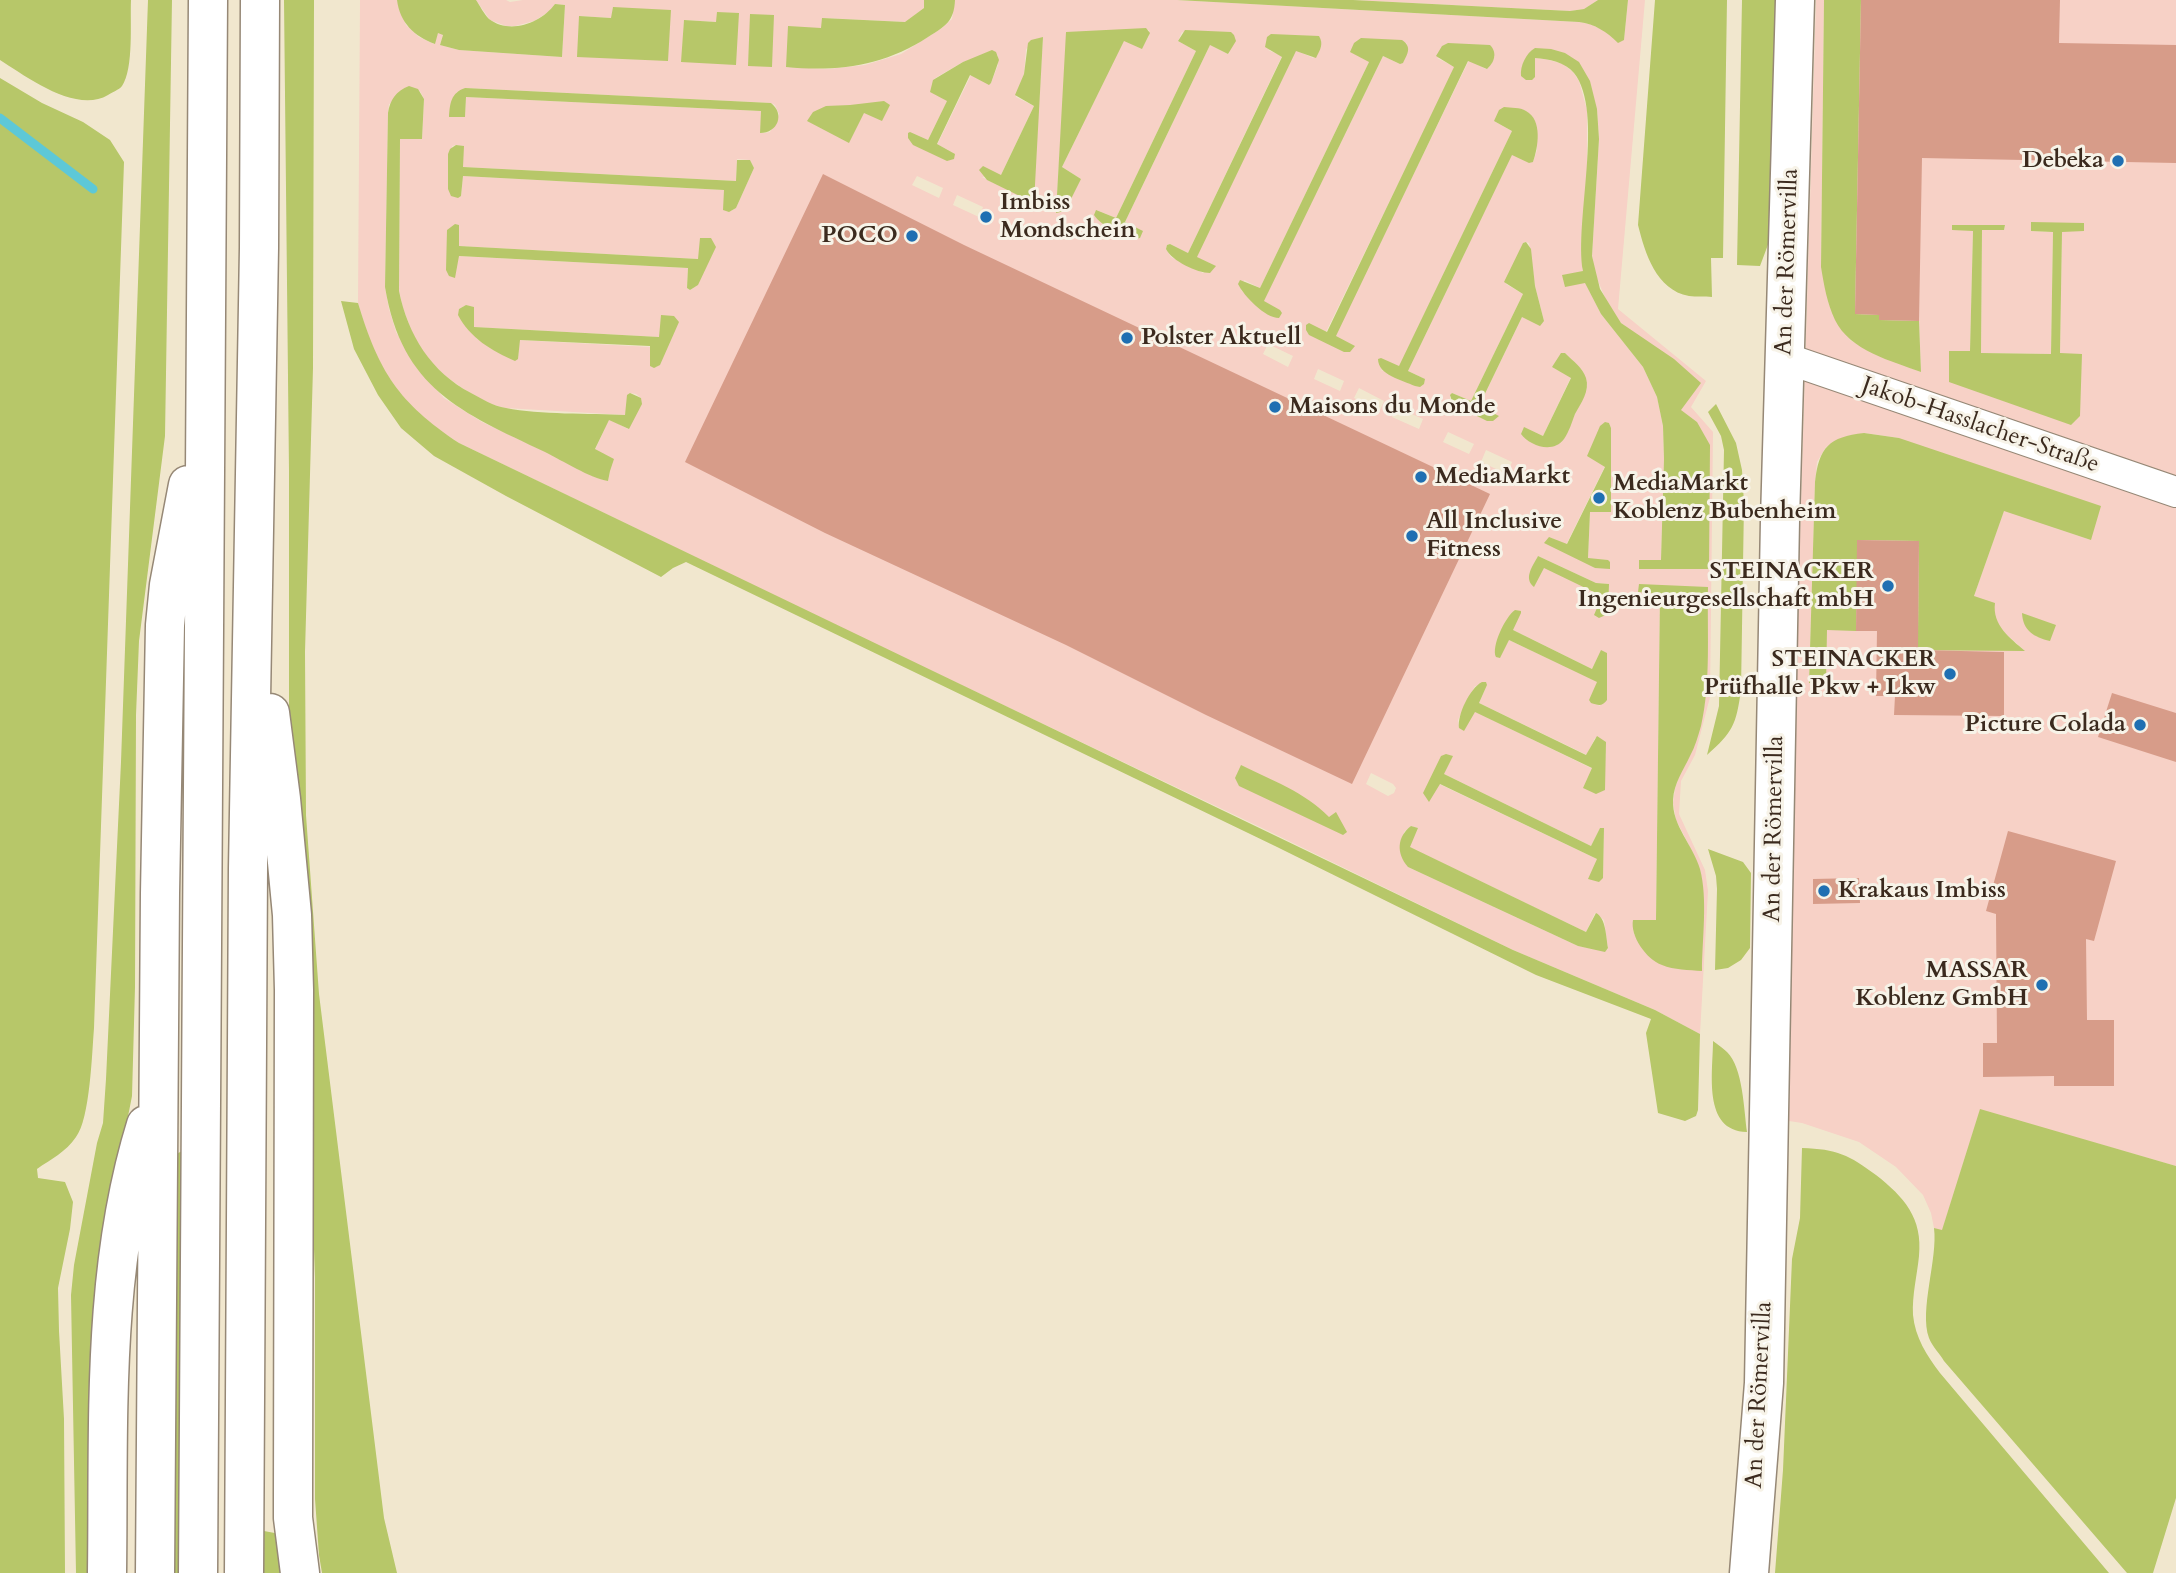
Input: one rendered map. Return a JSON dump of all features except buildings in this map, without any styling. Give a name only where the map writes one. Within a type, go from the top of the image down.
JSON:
[{"type":"main road","points":[[198,1573],[208,0]]},
{"type":"main road","points":[[244,1573],[248,868],[259,248],[260,0]]},
{"type":"main road","name":"An der Römervilla","points":[[1749,1573],[1765,1383],[1780,520],[1795,0]]},
{"type":"main road","points":[[155,1573],[165,625],[169,585],[185,498],[205,426]]},
{"type":"main road","points":[[253,547],[292,915],[293,1518],[300,1573]]},
{"type":"main road","points":[[107,1573],[112,1295],[121,1229],[135,1161],[159,1083]]},
{"type":"street","name":"Jakob-Hasslacher-Straße","points":[[1785,358],[2176,492]]},
{"type":"shaded area","points":[[360,0],[397,0],[406,25],[419,37],[434,44],[438,33],[443,34],[440,45],[459,50],[562,57],[565,5],[555,4],[550,11],[534,21],[506,26],[490,20],[476,0],[924,0],[924,8],[906,22],[823,18],[822,28],[786,67],[828,69],[865,65],[901,54],[952,19],[955,0],[1177,0],[1579,22],[1590,24],[1624,40],[1628,0],[1645,0],[1618,309],[1706,381],[1691,407],[1713,432],[1710,697],[1695,755],[1681,781],[1679,814],[1705,870],[1708,891],[1700,1034],[1655,1010],[1513,950],[459,443],[430,424],[405,400],[383,369],[369,339],[358,303]],"holes":[[[613,7],[668,61],[579,16],[612,18]],[[684,20],[717,22],[682,62]],[[1149,30],[1149,36],[1142,48],[1124,40],[1062,167],[1081,179],[1056,213],[1067,33]],[[1182,32],[1230,53],[1210,45],[1125,222],[1143,231],[1096,210],[1116,218],[1196,51],[1178,41]],[[1043,37],[1033,202],[982,177],[1001,175],[1034,106],[1016,97],[1024,74],[1026,49]],[[1407,43],[1400,64],[1383,56],[1263,302],[1280,310],[1248,296],[1241,290],[1244,280],[1260,288],[1369,62]],[[1321,47],[1313,58],[1296,50],[1196,257],[1215,266],[1203,273],[1171,257],[1166,249],[1167,245],[1188,253],[1282,56],[1268,50]],[[1565,53],[1597,109],[1599,139],[1592,256],[1595,274],[1609,307],[1621,323],[1645,341],[1681,411],[1697,422],[1708,569],[1661,561],[1664,459],[1663,426],[1657,397],[1643,367],[1601,314],[1585,282],[1564,286],[1583,271],[1581,247],[1587,170],[1587,110],[1579,81],[1563,64],[1535,58]],[[998,55],[998,65],[991,83],[971,75],[937,145],[910,132],[928,140],[948,100],[933,80],[963,62]],[[1495,56],[1486,69],[1469,60],[1335,336],[1354,346],[1326,332],[1455,67],[1437,58]],[[465,88],[771,103],[779,114],[770,132],[760,133],[762,111],[466,97],[465,117],[456,93]],[[420,91],[424,99],[422,139],[400,138],[399,291],[413,335],[426,356],[444,375],[490,404],[505,408],[625,415],[630,393],[636,394],[641,398],[628,429],[609,419],[595,450],[610,471],[608,481],[482,422],[444,398],[417,368],[396,332],[385,287],[389,104]],[[1494,121],[1536,126],[1537,150],[1533,162],[1512,154],[1408,371],[1425,379],[1380,370],[1399,367],[1512,131]],[[452,146],[463,146],[463,167],[736,181],[737,159],[750,160],[754,168],[736,208],[731,211],[725,190],[463,176],[461,196]],[[917,176],[943,188],[939,198],[912,185]],[[957,195],[983,207],[979,217],[953,205]],[[1523,243],[1529,243],[1535,286],[1544,321],[1522,317],[1479,406],[1498,416],[1450,402],[1450,396],[1452,393],[1471,401],[1523,294],[1506,284]],[[458,246],[699,259],[698,285],[690,290],[687,288],[688,268],[458,256]],[[464,306],[474,307],[473,327],[659,337],[661,316],[657,367],[650,366],[651,347],[519,340],[518,359],[477,339],[459,309]],[[1268,344],[1293,356],[1288,367],[1263,354]],[[1565,353],[1582,370],[1587,384],[1586,391],[1558,444],[1524,427],[1543,436],[1571,377],[1552,367]],[[1318,369],[1344,381],[1340,391],[1314,379]],[[1359,388],[1384,401],[1380,410],[1354,398]],[[1396,407],[1423,419],[1419,429],[1392,417]],[[1609,423],[1611,512],[1590,512],[1588,559],[1608,560],[1595,568],[1549,537],[1566,545],[1605,466]],[[1448,432],[1474,444],[1469,454],[1443,442]],[[1486,450],[1512,462],[1507,474],[1481,462]],[[1538,556],[1596,583],[1609,584],[1608,614],[1603,596],[1544,567],[1534,586]],[[1707,587],[1705,703],[1675,788],[1673,803],[1676,820],[1700,870],[1703,890],[1656,921],[1660,594]],[[1513,630],[1592,669],[1601,651],[1600,706],[1589,700],[1598,682],[1509,640]],[[1487,685],[1479,703],[1587,755],[1595,738],[1606,742],[1604,790],[1593,769],[1474,711],[1464,730],[1459,727],[1458,720],[1475,686]],[[1371,773],[1393,784],[1396,788],[1394,793],[1388,796],[1366,784]],[[1444,774],[1591,846],[1600,828],[1604,828],[1603,878],[1597,859],[1439,784]],[[1411,826],[1418,828],[1409,847],[1586,932],[1595,913],[1604,920],[1608,949],[1605,951],[1578,946],[1408,867],[1404,832]],[[1633,920],[1655,921],[1634,935]]]},
{"type":"shaded area","points":[[1353,0],[1598,0],[1584,9],[1570,11]]},
{"type":"shaded area","points":[[1816,0],[1824,0],[1821,267],[1850,340],[1880,356],[1921,372],[1919,321],[1855,314],[1861,0],[2176,0],[2176,1166],[1980,1110],[1942,1231],[1934,1228],[1923,1195],[1896,1167],[1859,1142],[1789,1121],[1794,738]],"holes":[[[1952,225],[2005,225],[2004,230],[1982,230],[1981,353],[2051,354],[2053,232],[2031,231],[2062,231],[2060,354],[2081,354],[1949,382],[1949,351],[1970,351],[1973,230],[1952,230]],[[1864,433],[1899,438],[2091,540],[2004,510],[1974,596],[1994,611],[1997,623],[2024,650],[1918,631],[1919,541],[1857,540],[1856,630],[1826,630],[1826,683],[1809,683],[1817,462],[1826,447]]]},
{"type":"green space","points":[[0,0],[131,0],[130,57],[122,86],[95,100],[81,100],[52,91],[0,60]]},
{"type":"green space","points":[[148,0],[172,0],[165,436],[139,641],[132,1096],[113,1193],[92,1573],[76,1573],[71,1295],[74,1265],[103,1123],[106,1079],[121,762]]},
{"type":"green space","points":[[284,0],[314,0],[313,368],[305,652],[306,815],[319,994],[384,1518],[397,1573],[322,1573],[319,1555],[315,1499],[313,1220],[289,735]]},
{"type":"green space","points":[[397,0],[476,0],[489,19],[506,26],[525,25],[542,17],[555,4],[565,5],[562,57],[459,50],[440,45],[443,35],[438,33],[435,44],[409,28],[401,15]]},
{"type":"green space","points":[[924,0],[955,0],[953,14],[944,26],[911,47],[860,65],[786,67],[788,26],[821,28],[822,18],[905,22],[924,8]]},
{"type":"green space","points":[[1177,0],[1353,0],[1570,11],[1584,9],[1598,0],[1628,0],[1624,40],[1618,43],[1600,29],[1579,22]]},
{"type":"green space","points":[[1655,0],[1727,0],[1723,258],[1711,258],[1712,297],[1689,296],[1668,286],[1654,269],[1638,225]]},
{"type":"green space","points":[[1742,0],[1779,0],[1769,242],[1760,266],[1737,265]]},
{"type":"green space","points":[[1824,0],[1861,0],[1855,314],[1879,315],[1880,320],[1919,321],[1921,372],[1873,354],[1851,340],[1835,320],[1828,301],[1821,267]]},
{"type":"green space","points":[[613,7],[671,10],[668,61],[577,57],[579,16],[611,18]]},
{"type":"green space","points":[[717,12],[739,13],[736,65],[681,62],[684,20],[716,22]]},
{"type":"green space","points":[[750,14],[774,15],[772,67],[748,66]]},
{"type":"green space","points":[[1146,28],[1150,33],[1142,49],[1124,41],[1062,167],[1081,179],[1065,211],[1056,213],[1066,32]]},
{"type":"green space","points":[[1185,30],[1231,32],[1236,41],[1228,54],[1210,45],[1125,222],[1143,231],[1140,238],[1122,235],[1108,228],[1094,215],[1096,210],[1116,218],[1196,51],[1178,41]]},
{"type":"green space","points":[[1271,34],[1319,36],[1321,47],[1316,58],[1296,51],[1197,257],[1216,266],[1210,273],[1198,271],[1174,258],[1166,249],[1167,245],[1188,253],[1282,57],[1265,47],[1267,37]]},
{"type":"green space","points":[[1043,37],[1034,203],[987,180],[979,170],[983,166],[1001,175],[1034,106],[1015,95],[1024,74],[1028,43]]},
{"type":"green space","points":[[1361,38],[1402,40],[1407,45],[1408,53],[1400,64],[1383,56],[1264,301],[1282,313],[1279,318],[1273,317],[1256,306],[1238,284],[1240,280],[1260,288],[1369,62],[1350,52],[1354,43]]},
{"type":"green space","points":[[1448,43],[1490,45],[1494,51],[1493,61],[1487,69],[1468,61],[1336,336],[1355,346],[1350,352],[1344,352],[1309,335],[1306,325],[1309,323],[1327,332],[1454,67],[1436,56],[1442,46]]},
{"type":"green space","points":[[1535,48],[1565,53],[1579,62],[1590,81],[1597,109],[1599,139],[1592,256],[1600,289],[1621,323],[1674,359],[1701,383],[1681,410],[1697,422],[1710,445],[1709,569],[1639,569],[1639,560],[1661,560],[1663,426],[1657,397],[1643,367],[1601,314],[1585,283],[1565,287],[1562,275],[1583,271],[1581,250],[1587,168],[1587,113],[1583,91],[1574,73],[1566,66],[1535,58],[1535,77],[1526,80],[1521,76],[1524,60]]},
{"type":"green space","points":[[992,50],[996,52],[999,60],[991,83],[989,85],[970,75],[937,144],[955,154],[954,159],[947,161],[913,145],[908,133],[928,140],[947,101],[930,92],[933,80],[963,62]]},
{"type":"green space","points":[[0,78],[42,103],[83,122],[110,140],[124,162],[91,1069],[81,1128],[63,1151],[37,1169],[38,1178],[65,1182],[73,1202],[58,1288],[64,1419],[65,1573],[0,1573]]},
{"type":"green space","points":[[409,86],[418,89],[424,99],[422,139],[400,139],[399,291],[415,337],[423,351],[444,374],[471,393],[501,407],[549,413],[625,415],[627,395],[630,393],[641,398],[642,404],[629,429],[609,420],[595,449],[614,459],[608,481],[576,469],[462,409],[440,393],[421,373],[405,350],[393,322],[385,287],[388,113],[394,96]]},
{"type":"green space","points":[[465,88],[771,103],[778,112],[778,122],[771,130],[760,133],[761,111],[466,97],[465,117],[449,117],[452,99]]},
{"type":"green space","points":[[884,101],[890,105],[882,121],[864,113],[849,143],[807,121],[813,112],[826,106]]},
{"type":"green space","points":[[1504,107],[1524,110],[1535,121],[1537,142],[1533,162],[1529,163],[1512,155],[1408,371],[1425,379],[1420,387],[1415,386],[1386,373],[1379,365],[1378,359],[1399,366],[1512,131],[1494,121],[1499,110]]},
{"type":"green space","points":[[456,145],[464,146],[463,167],[736,181],[737,160],[750,160],[754,168],[736,208],[729,212],[723,210],[724,190],[463,176],[461,196],[458,198],[451,196],[448,189],[448,154]]},
{"type":"green space","points":[[2031,222],[2084,223],[2084,231],[2062,232],[2060,353],[2082,354],[2080,416],[2071,425],[1949,382],[1949,351],[1970,351],[1973,231],[1952,230],[1952,225],[2005,225],[2004,230],[1982,230],[1981,353],[2051,354],[2053,232],[2031,231]]},
{"type":"green space","points":[[455,224],[459,225],[459,246],[698,259],[700,238],[711,238],[716,247],[698,285],[690,290],[687,288],[688,268],[459,256],[455,278],[449,276],[446,270],[447,230]]},
{"type":"green space","points":[[1526,242],[1531,249],[1535,286],[1544,321],[1540,326],[1522,317],[1479,406],[1499,416],[1493,421],[1487,421],[1453,404],[1450,395],[1452,393],[1471,401],[1523,294],[1504,282],[1523,243]]},
{"type":"green space","points":[[341,301],[358,303],[374,348],[393,384],[420,414],[459,443],[1513,950],[1655,1010],[1700,1034],[1696,1116],[1685,1121],[1658,1113],[1646,1033],[1651,1019],[1536,975],[686,562],[661,577],[434,456],[401,428],[378,395],[354,349]]},
{"type":"green space","points":[[466,305],[474,307],[474,327],[659,337],[661,315],[674,316],[679,322],[660,365],[654,368],[650,366],[650,346],[520,340],[518,359],[515,361],[475,337],[458,315],[459,309]]},
{"type":"green space","points":[[1561,353],[1565,353],[1583,371],[1587,383],[1586,392],[1564,439],[1554,446],[1542,447],[1521,434],[1524,427],[1543,436],[1571,378],[1552,367]]},
{"type":"green space","points":[[1716,404],[1736,443],[1742,470],[1744,503],[1741,690],[1732,727],[1707,755],[1719,706],[1724,450],[1721,436],[1708,412]]},
{"type":"green space","points":[[1605,422],[1609,423],[1611,428],[1611,512],[1590,512],[1588,558],[1608,560],[1610,569],[1595,568],[1544,543],[1549,537],[1567,544],[1605,467],[1587,456],[1600,426]]},
{"type":"green space","points":[[1864,433],[1899,438],[2101,506],[2091,540],[2004,511],[1974,596],[1995,603],[1999,624],[2025,651],[1895,650],[1918,631],[1919,541],[1858,540],[1856,631],[1827,630],[1826,684],[1809,683],[1815,482],[1819,460],[1834,441]]},
{"type":"green space","points":[[1538,556],[1596,583],[1609,584],[1608,614],[1599,618],[1594,615],[1602,596],[1544,568],[1534,587],[1529,576]]},
{"type":"green space","points":[[1639,584],[1708,587],[1704,710],[1692,753],[1677,783],[1673,800],[1679,827],[1700,869],[1704,906],[1702,971],[1671,968],[1656,962],[1640,946],[1634,933],[1633,920],[1656,920],[1660,594],[1638,592]]},
{"type":"green space","points":[[1515,610],[1521,613],[1513,630],[1592,669],[1601,650],[1607,653],[1607,700],[1602,705],[1589,700],[1597,682],[1509,640],[1500,658],[1496,657],[1495,646],[1500,632]]},
{"type":"green space","points":[[2022,613],[2056,625],[2050,641],[2027,629]]},
{"type":"green space","points":[[1482,682],[1487,685],[1479,703],[1586,755],[1597,736],[1606,742],[1605,790],[1596,794],[1583,788],[1592,768],[1475,712],[1464,731],[1459,728],[1465,702]]},
{"type":"green space","points":[[1441,756],[1453,756],[1444,774],[1591,846],[1600,828],[1604,828],[1603,878],[1599,882],[1588,879],[1597,859],[1440,784],[1429,802],[1423,793]]},
{"type":"green space","points":[[1241,765],[1299,794],[1329,817],[1336,812],[1347,832],[1343,835],[1239,786],[1235,778]]},
{"type":"green space","points":[[1411,826],[1418,828],[1410,847],[1586,932],[1596,913],[1604,923],[1608,948],[1605,952],[1578,946],[1408,867],[1401,856],[1400,845],[1403,835]]},
{"type":"green space","points":[[1708,849],[1743,862],[1751,873],[1750,948],[1741,960],[1728,968],[1715,970],[1717,889]]},
{"type":"green space","points":[[1713,1041],[1727,1052],[1736,1068],[1742,1090],[1747,1132],[1733,1129],[1723,1122],[1716,1111],[1712,1083]]},
{"type":"green space","points":[[1980,1109],[2176,1166],[2176,1498],[2153,1573],[2127,1573],[1944,1361],[1929,1338],[1926,1313],[1934,1254],[1934,1228],[1942,1230]]},
{"type":"green space","points":[[1802,1148],[1834,1152],[1858,1162],[1903,1200],[1915,1219],[1918,1230],[1919,1256],[1913,1315],[1916,1331],[1926,1353],[2109,1573],[1775,1573],[1783,1470],[1792,1259],[1800,1218]]},
{"type":"green space","points":[[182,1151],[178,1573],[167,1573],[171,1157]]},
{"type":"green space","points":[[264,1531],[280,1534],[287,1573],[264,1573]]},
{"type":"waterway","points":[[0,118],[93,189]]},
{"type":"place","name":"Debeka","points":[[2118,161]]},
{"type":"place","name":"Imbiss Mondschein","points":[[986,217]]},
{"type":"place","name":"POCO","points":[[912,236]]},
{"type":"place","name":"Polster Aktuell","points":[[1127,338]]},
{"type":"place","name":"Maisons du Monde","points":[[1275,407]]},
{"type":"place","name":"MediaMarkt","points":[[1421,477]]},
{"type":"place","name":"MediaMarkt Koblenz Bubenheim","points":[[1599,498]]},
{"type":"place","name":"All Inclusive Fitness","points":[[1412,536]]},
{"type":"place","name":"STEINACKER Ingenieurgesellschaft mbH","points":[[1888,586]]},
{"type":"place","name":"STEINACKER Prüfhalle Pkw + Lkw","points":[[1950,674]]},
{"type":"place","name":"Picture Colada","points":[[2140,725]]},
{"type":"place","name":"Krakaus Imbiss","points":[[1824,891]]},
{"type":"place","name":"MASSAR Koblenz GmbH","points":[[2042,985]]}]
